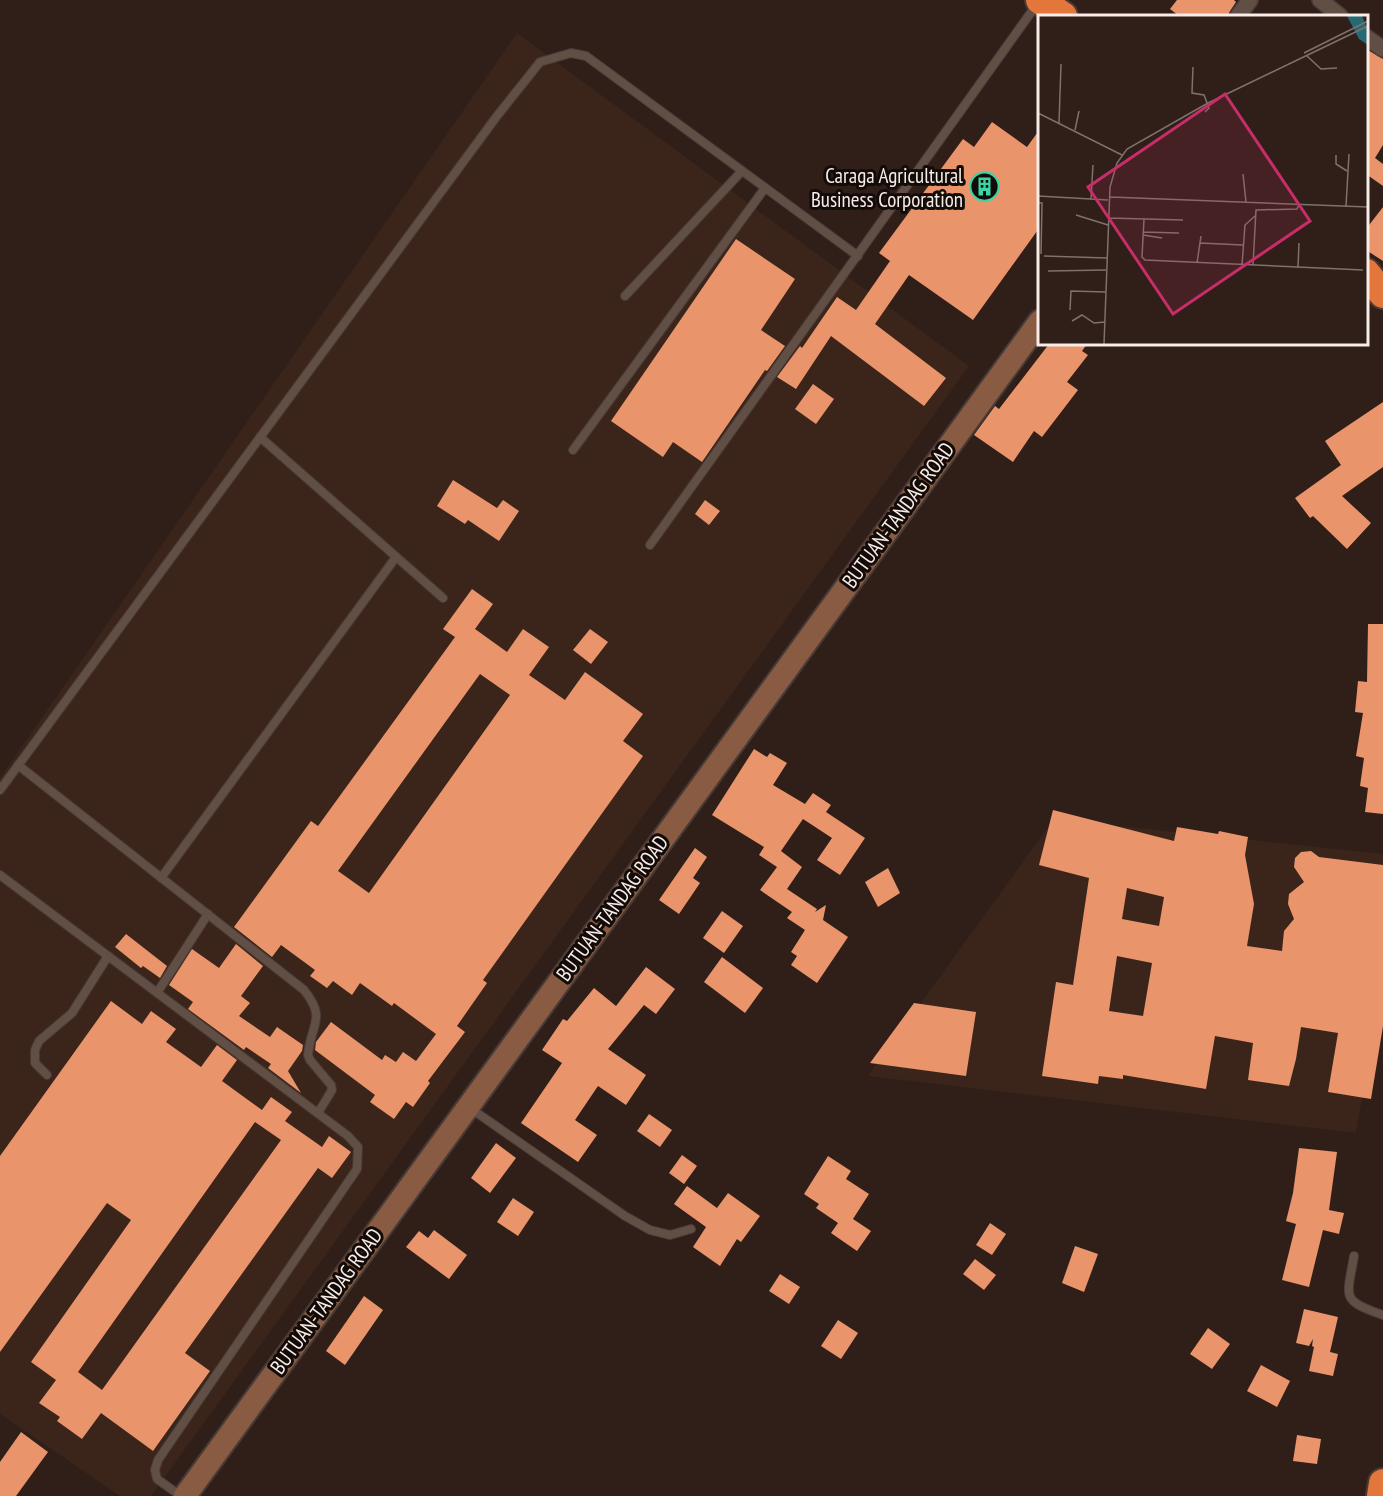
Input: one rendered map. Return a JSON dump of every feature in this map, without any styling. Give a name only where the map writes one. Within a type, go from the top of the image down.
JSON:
[{"type":"highway","points":[[1040,0],[1062,15]]},
{"type":"highway","points":[[1368,275],[1383,294]]},
{"type":"highway","points":[[1381,1496],[1383,1483]]},
{"type":"main road","name":"BUTUAN-TANDAG ROAD","points":[[183,1496],[1038,324]]},
{"type":"street","points":[[1239,15],[1250,0]]},
{"type":"street","points":[[1320,0],[1339,15]]},
{"type":"street","points":[[1368,38],[1383,49]]},
{"type":"lane","points":[[650,545],[1040,0]]},
{"type":"lane","points":[[0,790],[497,116],[540,62],[571,53],[586,56],[858,256]]},
{"type":"lane","points":[[625,296],[741,172]]},
{"type":"lane","points":[[573,450],[765,188]]},
{"type":"lane","points":[[260,437],[443,598]]},
{"type":"lane","points":[[161,878],[396,557]]},
{"type":"lane","points":[[18,765],[304,990],[318,1013],[308,1055],[309,1060],[329,1081],[332,1090],[318,1113]]},
{"type":"lane","points":[[0,875],[318,1113],[348,1136],[358,1147],[357,1169],[158,1460],[155,1470],[157,1479],[183,1496]]},
{"type":"lane","points":[[157,993],[208,914]]},
{"type":"lane","points":[[47,1075],[35,1063],[35,1050],[39,1041],[72,1013],[108,956]]},
{"type":"lane","points":[[468,1106],[625,1216],[650,1230],[670,1235],[691,1229]]},
{"type":"lane","points":[[1354,1256],[1348,1292],[1350,1301],[1383,1315]]},
{"type":"shaded area","points":[[517,33],[969,366],[151,1496],[120,1496],[0,1414],[0,778]]},
{"type":"shaded area","points":[[1054,819],[1383,854],[1383,980],[1356,1133],[868,1076]]},
{"type":"building","points":[[1177,0],[1234,0],[1236,2],[1228,15],[1178,15],[1170,9]]},
{"type":"building","points":[[1368,50],[1383,59],[1383,145],[1375,158],[1383,164],[1383,186],[1368,175]]},
{"type":"building","name":"Caraga Agricultural Business Corporation","points":[[992,122],[1027,147],[1038,132],[1038,230],[973,320],[909,275],[875,324],[946,378],[924,406],[831,336],[796,389],[777,377],[800,346],[802,348],[837,297],[856,310],[890,261],[879,253],[963,139],[974,147]]},
{"type":"building","points":[[1383,207],[1383,261],[1368,251],[1368,226]]},
{"type":"building","points":[[736,239],[795,279],[761,330],[785,346],[767,371],[765,370],[702,462],[673,442],[663,457],[611,421]]},
{"type":"building","points":[[1048,345],[1086,345],[1082,351],[1088,355],[1067,382],[1078,390],[1042,437],[1034,431],[1013,462],[974,435],[995,406],[999,409]]},
{"type":"building","points":[[813,384],[834,399],[816,424],[795,409]]},
{"type":"building","points":[[1383,402],[1383,467],[1342,496],[1371,523],[1347,549],[1313,516],[1310,518],[1295,498],[1341,465],[1325,441]]},
{"type":"building","points":[[453,480],[497,508],[503,500],[519,511],[499,541],[468,520],[465,524],[437,506]]},
{"type":"building","points":[[705,500],[720,511],[709,525],[695,514]]},
{"type":"building","points":[[472,589],[493,604],[475,629],[507,652],[523,629],[549,647],[529,675],[565,700],[585,672],[643,714],[623,741],[643,756],[483,980],[487,983],[457,1026],[465,1032],[428,1081],[430,1083],[413,1107],[406,1102],[394,1119],[370,1102],[375,1095],[315,1050],[316,1042],[331,1022],[382,1060],[385,1055],[396,1062],[403,1052],[416,1061],[436,1034],[394,1003],[392,1006],[360,983],[352,995],[333,981],[327,988],[310,976],[315,970],[281,945],[272,957],[234,927],[311,821],[318,826],[455,637],[443,629]],"holes":[[[480,674],[510,695],[369,893],[338,871]]]},
{"type":"building","points":[[1368,624],[1383,624],[1383,814],[1365,812],[1368,788],[1360,786],[1364,758],[1356,756],[1363,713],[1355,712],[1358,681],[1367,682]]},
{"type":"building","points":[[590,629],[608,642],[591,664],[573,650]]},
{"type":"building","points":[[754,749],[767,757],[770,753],[787,763],[773,785],[805,804],[813,793],[831,805],[826,812],[865,838],[840,875],[817,860],[832,838],[803,819],[781,851],[802,867],[787,889],[817,909],[815,912],[826,905],[823,920],[848,937],[817,983],[791,965],[797,956],[791,952],[805,930],[787,918],[792,912],[760,890],[777,867],[759,855],[764,847],[712,815]]},
{"type":"building","points":[[1053,810],[1174,841],[1177,827],[1218,834],[1219,831],[1248,837],[1245,855],[1254,904],[1247,946],[1282,951],[1284,931],[1294,919],[1288,904],[1289,894],[1304,882],[1294,867],[1295,858],[1301,852],[1311,851],[1319,857],[1383,865],[1383,1026],[1371,1099],[1328,1092],[1338,1033],[1301,1027],[1289,1086],[1248,1080],[1253,1043],[1215,1036],[1206,1089],[1123,1075],[1123,1079],[1099,1076],[1098,1084],[1042,1076],[1056,982],[1073,985],[1089,878],[1039,865]],"holes":[[[1127,888],[1164,897],[1159,926],[1122,919]],[[1117,956],[1152,963],[1143,1016],[1109,1011]]]},
{"type":"building","points":[[695,848],[707,857],[693,878],[700,883],[679,914],[659,900]]},
{"type":"building","points":[[888,868],[900,893],[878,907],[865,882]]},
{"type":"building","points":[[722,911],[743,926],[724,953],[703,938]]},
{"type":"building","points":[[126,934],[167,966],[160,978],[143,966],[141,968],[115,947]]},
{"type":"building","points":[[236,944],[263,966],[241,996],[250,1003],[239,1016],[270,1037],[277,1027],[303,1045],[302,1051],[288,1071],[301,1093],[268,1068],[271,1064],[246,1047],[244,1050],[188,1009],[193,1002],[169,985],[192,949],[219,968]]},
{"type":"building","points":[[722,957],[763,988],[745,1013],[704,982]]},
{"type":"building","points":[[646,967],[675,989],[656,1014],[644,1005],[608,1049],[646,1075],[626,1105],[598,1086],[575,1120],[597,1135],[578,1162],[521,1123],[562,1063],[542,1050],[563,1019],[567,1021],[594,988],[616,1006]]},
{"type":"building","points":[[111,1001],[142,1024],[151,1011],[176,1029],[166,1042],[201,1067],[217,1045],[237,1060],[222,1081],[262,1110],[271,1097],[292,1112],[285,1121],[322,1147],[329,1136],[351,1152],[332,1178],[318,1168],[185,1353],[210,1371],[153,1451],[101,1413],[82,1439],[57,1421],[60,1417],[39,1403],[56,1380],[31,1362],[131,1220],[107,1203],[0,1352],[0,1156]],"holes":[[[255,1122],[281,1140],[102,1390],[78,1372]]]},
{"type":"building","points":[[914,1003],[976,1012],[966,1076],[870,1063]]},
{"type":"building","points":[[649,1114],[672,1130],[660,1147],[637,1131]]},
{"type":"building","points":[[496,1143],[516,1158],[490,1193],[471,1178]]},
{"type":"building","points":[[1299,1148],[1337,1152],[1329,1210],[1344,1213],[1339,1234],[1323,1230],[1309,1287],[1282,1280],[1296,1224],[1286,1221],[1293,1193]]},
{"type":"building","points":[[682,1155],[697,1166],[684,1184],[669,1173]]},
{"type":"building","points":[[828,1156],[851,1171],[846,1179],[869,1194],[853,1219],[871,1231],[857,1251],[831,1233],[838,1223],[816,1208],[819,1204],[804,1194]]},
{"type":"building","points":[[687,1186],[717,1208],[728,1193],[760,1216],[741,1242],[737,1239],[720,1266],[693,1247],[706,1227],[674,1204]]},
{"type":"building","points":[[513,1198],[534,1212],[518,1236],[497,1222]]},
{"type":"building","points":[[990,1223],[1006,1234],[992,1255],[976,1245]]},
{"type":"building","points":[[434,1230],[467,1255],[449,1279],[406,1247],[419,1231],[428,1238]]},
{"type":"building","points":[[1075,1246],[1098,1254],[1084,1292],[1062,1283]]},
{"type":"building","points":[[975,1259],[996,1275],[984,1290],[963,1274]]},
{"type":"building","points":[[780,1274],[800,1287],[789,1304],[769,1291]]},
{"type":"building","points":[[364,1296],[383,1310],[345,1365],[326,1351]]},
{"type":"building","points":[[1304,1309],[1338,1317],[1330,1352],[1338,1354],[1333,1376],[1309,1371],[1314,1347],[1312,1346],[1313,1339],[1309,1346],[1296,1343]]},
{"type":"building","points":[[838,1320],[858,1333],[841,1359],[821,1346]]},
{"type":"building","points":[[1208,1328],[1230,1344],[1212,1369],[1190,1354]]},
{"type":"building","points":[[1261,1365],[1290,1381],[1277,1407],[1247,1391]]},
{"type":"building","points":[[21,1432],[48,1452],[16,1496],[0,1496],[0,1462]]},
{"type":"building","points":[[1297,1435],[1321,1439],[1317,1464],[1293,1461]]},
{"type":"place","name":"Caraga Agricultural Business Corporation","points":[[984,187]]}]
